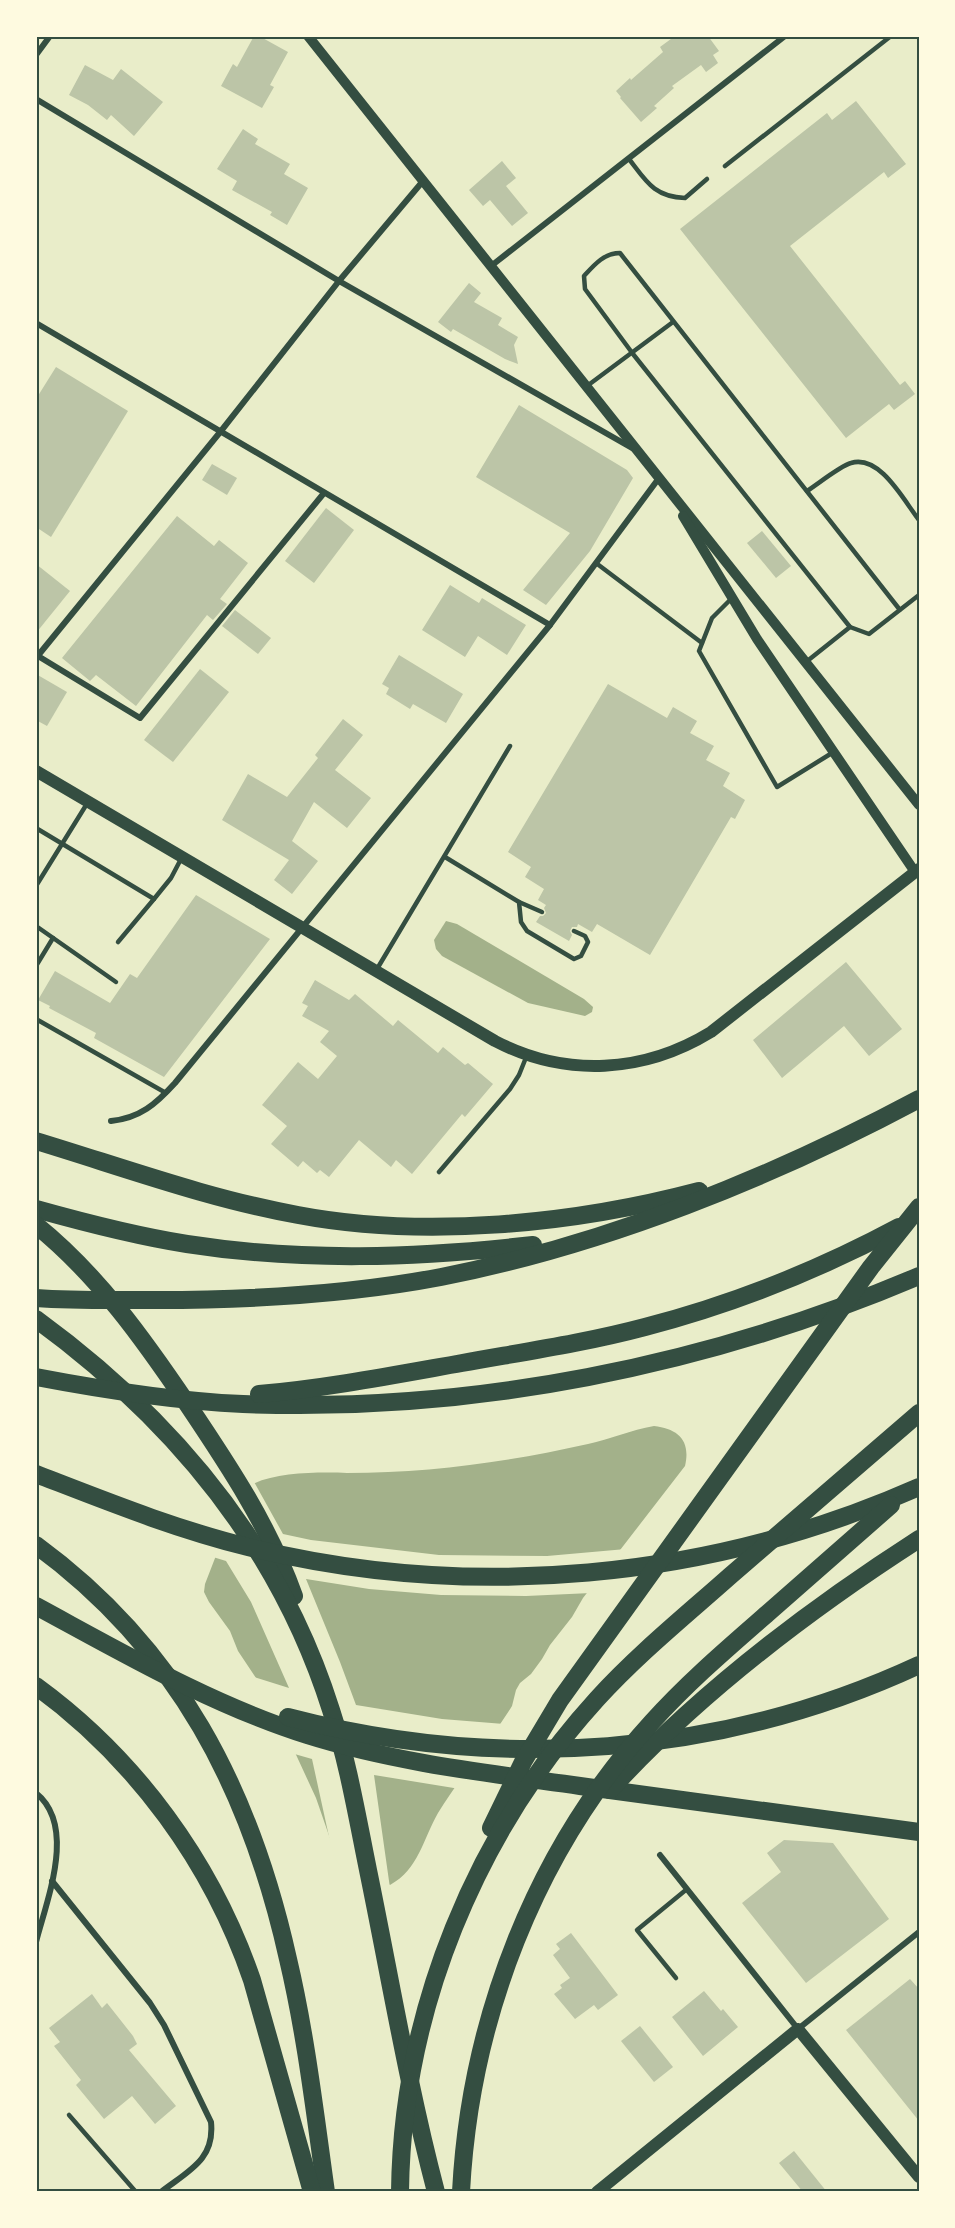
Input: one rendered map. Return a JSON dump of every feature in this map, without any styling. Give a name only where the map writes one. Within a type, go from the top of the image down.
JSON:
[{"type":"highway","points":[[36,1298],[207,1300],[307,1295],[470,1271],[597,1236],[686,1207],[841,1139],[919,1099]]},
{"type":"highway","points":[[36,1141],[257,1207],[323,1219],[403,1227],[485,1225],[614,1209],[685,1195],[780,1166]]},
{"type":"highway","points":[[400,2192],[403,2132],[411,2076],[426,2012],[457,1920],[498,1813],[523,1762],[575,1678],[883,1251],[919,1207]]},
{"type":"highway","points":[[36,1209],[123,1232],[187,1244],[298,1256],[419,1255],[497,1249],[597,1236]]},
{"type":"highway","points":[[154,1395],[231,1396],[345,1383],[558,1346],[644,1327],[747,1295],[854,1249],[919,1216]]},
{"type":"highway","points":[[36,1225],[74,1259],[116,1305],[150,1350],[226,1461],[255,1510],[282,1565],[300,1612],[331,1709],[348,1773],[421,2133],[436,2192]]},
{"type":"highway","points":[[36,1377],[154,1395],[242,1404],[348,1403],[464,1395],[626,1369],[740,1340],[820,1315],[919,1276]]},
{"type":"highway","points":[[36,1319],[89,1359],[139,1403],[206,1477],[263,1558],[294,1617],[320,1678]]},
{"type":"highway","points":[[457,1920],[484,1861],[517,1803],[552,1752],[598,1698],[662,1636],[919,1413]]},
{"type":"highway","points":[[36,1474],[176,1526],[248,1546],[342,1565],[444,1575],[547,1575],[649,1566],[737,1549],[814,1528],[919,1487]]},
{"type":"highway","points":[[461,2192],[472,2091],[489,2019],[520,1930],[559,1851],[596,1793],[624,1755],[678,1694],[919,1480]]},
{"type":"highway","points":[[559,1851],[622,1777],[703,1698],[801,1621],[919,1539]]},
{"type":"highway","points":[[36,1545],[98,1597],[154,1657],[192,1709],[233,1789],[261,1862],[289,1959],[326,2192]]},
{"type":"highway","points":[[36,1606],[127,1655],[217,1699],[275,1724],[336,1744],[397,1759],[466,1770],[919,1832]]},
{"type":"highway","points":[[127,1655],[248,1705],[312,1724],[410,1742],[509,1749],[575,1749],[642,1744],[722,1731],[771,1720],[834,1700],[919,1665]]},
{"type":"highway","points":[[36,1686],[90,1730],[136,1778],[177,1831],[213,1888],[241,1949],[252,1980],[312,2192]]},
{"type":"main road","points":[[36,771],[495,1041],[546,1061],[575,1065],[624,1065],[667,1055],[692,1044],[711,1032],[918,873]]},
{"type":"main road","points":[[597,2192],[798,2029],[919,2177]]},
{"type":"street","points":[[36,55],[50,36]]},
{"type":"street","points":[[308,36],[919,805]]},
{"type":"street","points":[[491,266],[785,36]]},
{"type":"street","points":[[36,99],[339,281],[640,453]]},
{"type":"street","points":[[324,493],[140,718],[37,657],[222,431],[339,281],[423,181]]},
{"type":"street","points":[[36,323],[550,625]]},
{"type":"street","points":[[111,1121],[127,1119],[144,1112],[166,1093],[550,625],[660,478]]},
{"type":"street","points":[[660,478],[757,639],[918,873]]},
{"type":"street","points":[[36,1941],[38,1923],[56,1864],[57,1834],[51,1814],[38,1795]]},
{"type":"street","points":[[660,1855],[798,2029],[919,1932]]},
{"type":"street","points":[[52,1881],[150,2003],[164,2025],[211,2122],[210,2147],[205,2156],[161,2192]]},
{"type":"lane","points":[[725,166],[891,36]]},
{"type":"lane","points":[[629,159],[653,188],[670,198],[685,198],[707,179]]},
{"type":"lane","points":[[900,610],[620,253],[610,253],[595,264],[584,276],[585,289],[633,354],[850,627],[869,634],[900,610],[919,595]]},
{"type":"lane","points":[[587,386],[674,322]]},
{"type":"lane","points":[[807,491],[851,463],[867,462],[880,469],[919,520]]},
{"type":"lane","points":[[596,563],[702,643]]},
{"type":"lane","points":[[732,598],[712,618],[699,651],[777,787],[833,752]]},
{"type":"lane","points":[[806,662],[850,627]]},
{"type":"lane","points":[[376,971],[510,746]]},
{"type":"lane","points":[[36,886],[88,802]]},
{"type":"lane","points":[[36,828],[154,899]]},
{"type":"lane","points":[[118,942],[171,878],[182,857]]},
{"type":"lane","points":[[445,857],[519,902],[542,912]]},
{"type":"lane","points":[[519,902],[522,922],[527,931],[574,959],[580,956],[588,942],[585,936],[574,931]]},
{"type":"lane","points":[[36,926],[116,982]]},
{"type":"lane","points":[[36,966],[54,938]]},
{"type":"lane","points":[[36,1019],[166,1093]]},
{"type":"lane","points":[[439,1172],[510,1089],[527,1055]]},
{"type":"lane","points":[[676,1978],[637,1930],[687,1889]]},
{"type":"lane","points":[[69,2115],[136,2192]]},
{"type":"shaded area","points":[[446,921],[457,924],[584,999],[593,1007],[592,1012],[585,1016],[528,1003],[442,956],[436,949],[434,940]]},
{"type":"shaded area","points":[[654,1426],[670,1430],[681,1437],[686,1449],[685,1466],[583,1598],[531,1674],[520,1683],[512,1706],[438,1813],[408,1871],[390,1885],[334,1850],[316,1798],[292,1746],[260,1684],[238,1651],[230,1631],[204,1592],[217,1553],[249,1486],[283,1475],[408,1471],[498,1461],[588,1444]]},
{"type":"pier","points":[[253,1480],[283,1534],[311,1540],[439,1555],[547,1556],[626,1549],[591,1593],[526,1596],[441,1595],[369,1589],[306,1579],[356,1705],[442,1719],[504,1724],[460,1789],[374,1775],[390,1888],[380,1890],[368,1888],[346,1874],[338,1863],[333,1855],[312,1759],[291,1753],[269,1706],[251,1676],[289,1688],[251,1602],[226,1561],[213,1557],[222,1515],[228,1503],[237,1492]]},
{"type":"building","points":[[254,36],[259,36],[288,52],[270,85],[274,87],[262,108],[221,86],[233,64],[237,67]]},
{"type":"building","points":[[675,36],[708,36],[719,51],[713,55],[718,63],[706,72],[701,65],[672,86],[674,88],[654,106],[657,108],[641,122],[616,91],[663,52],[660,47]]},
{"type":"building","points":[[85,65],[113,80],[121,69],[163,102],[134,136],[111,115],[107,120],[88,105],[69,95]]},
{"type":"building","points":[[856,101],[906,164],[888,178],[884,172],[790,246],[900,385],[905,381],[915,394],[894,410],[889,404],[846,438],[680,229],[827,113],[832,120]]},
{"type":"building","points":[[243,129],[258,139],[255,144],[290,164],[284,174],[308,188],[287,225],[270,215],[272,212],[232,190],[237,181],[217,169]]},
{"type":"building","points":[[502,161],[516,178],[506,186],[528,213],[512,226],[490,200],[483,206],[469,190]]},
{"type":"building","points":[[469,283],[481,293],[474,302],[502,318],[498,325],[518,337],[514,345],[518,364],[453,329],[451,332],[438,322]]},
{"type":"building","points":[[56,367],[128,411],[51,537],[36,527],[36,399]]},
{"type":"building","points":[[519,405],[627,470],[633,478],[590,551],[546,605],[523,590],[570,533],[476,477]]},
{"type":"building","points":[[212,464],[237,478],[227,495],[202,480]]},
{"type":"building","points":[[326,508],[354,530],[314,583],[285,561]]},
{"type":"building","points":[[177,516],[214,546],[219,540],[248,563],[220,599],[227,604],[213,620],[207,615],[136,706],[96,675],[90,681],[62,658]]},
{"type":"building","points":[[762,531],[791,566],[776,578],[747,543]]},
{"type":"building","points":[[36,564],[70,591],[36,633]]},
{"type":"building","points":[[450,585],[479,603],[482,598],[526,625],[507,655],[478,636],[465,657],[422,630]]},
{"type":"building","points":[[235,610],[271,638],[258,654],[222,626]]},
{"type":"building","points":[[399,655],[463,694],[446,723],[413,704],[410,709],[386,694],[389,688],[382,684]]},
{"type":"building","points":[[200,669],[229,692],[173,762],[144,740]]},
{"type":"building","points":[[36,674],[67,692],[47,726],[36,720]]},
{"type":"building","points":[[608,684],[667,718],[673,707],[697,721],[690,733],[714,746],[706,760],[730,773],[723,786],[745,800],[735,819],[731,817],[650,955],[597,924],[592,932],[578,924],[577,927],[572,927],[569,941],[536,922],[546,913],[544,908],[546,905],[538,900],[544,889],[525,877],[531,867],[508,852]]},
{"type":"building","points":[[343,719],[363,735],[335,770],[371,798],[347,828],[314,802],[292,841],[318,861],[292,894],[274,880],[289,860],[222,820],[248,774],[287,797],[318,758],[315,755]]},
{"type":"building","points":[[196,895],[270,939],[164,1077],[94,1038],[96,1033],[38,1000],[55,971],[110,1003],[130,974],[137,978]]},
{"type":"building","points":[[846,962],[902,1029],[869,1056],[844,1026],[782,1078],[753,1040]]},
{"type":"building","points":[[315,980],[349,1000],[355,994],[393,1026],[398,1020],[438,1053],[443,1047],[465,1065],[468,1063],[493,1084],[465,1117],[462,1114],[412,1174],[396,1160],[391,1167],[359,1140],[329,1177],[320,1170],[317,1173],[303,1161],[298,1167],[271,1144],[287,1126],[262,1105],[298,1062],[318,1079],[337,1056],[320,1042],[329,1031],[302,1016],[308,1006],[302,1003]]},
{"type":"building","points":[[784,1840],[833,1843],[889,1919],[806,1983],[742,1903],[781,1872],[767,1853]]},
{"type":"building","points":[[571,1933],[618,1995],[598,2010],[594,2005],[575,2019],[554,1994],[562,1988],[560,1985],[570,1978],[553,1955],[560,1949],[556,1944]]},
{"type":"building","points":[[910,1979],[919,1989],[919,2121],[846,2030]]},
{"type":"building","points":[[704,1991],[738,2027],[703,2056],[672,2017]]},
{"type":"building","points":[[92,1994],[102,2008],[107,2003],[133,2036],[137,2044],[129,2050],[176,2106],[155,2124],[132,2096],[104,2119],[76,2085],[81,2080],[54,2046],[60,2042],[49,2028]]},
{"type":"building","points":[[640,2026],[673,2067],[654,2082],[621,2041]]},
{"type":"building","points":[[794,2151],[827,2192],[803,2192],[779,2163]]}]
